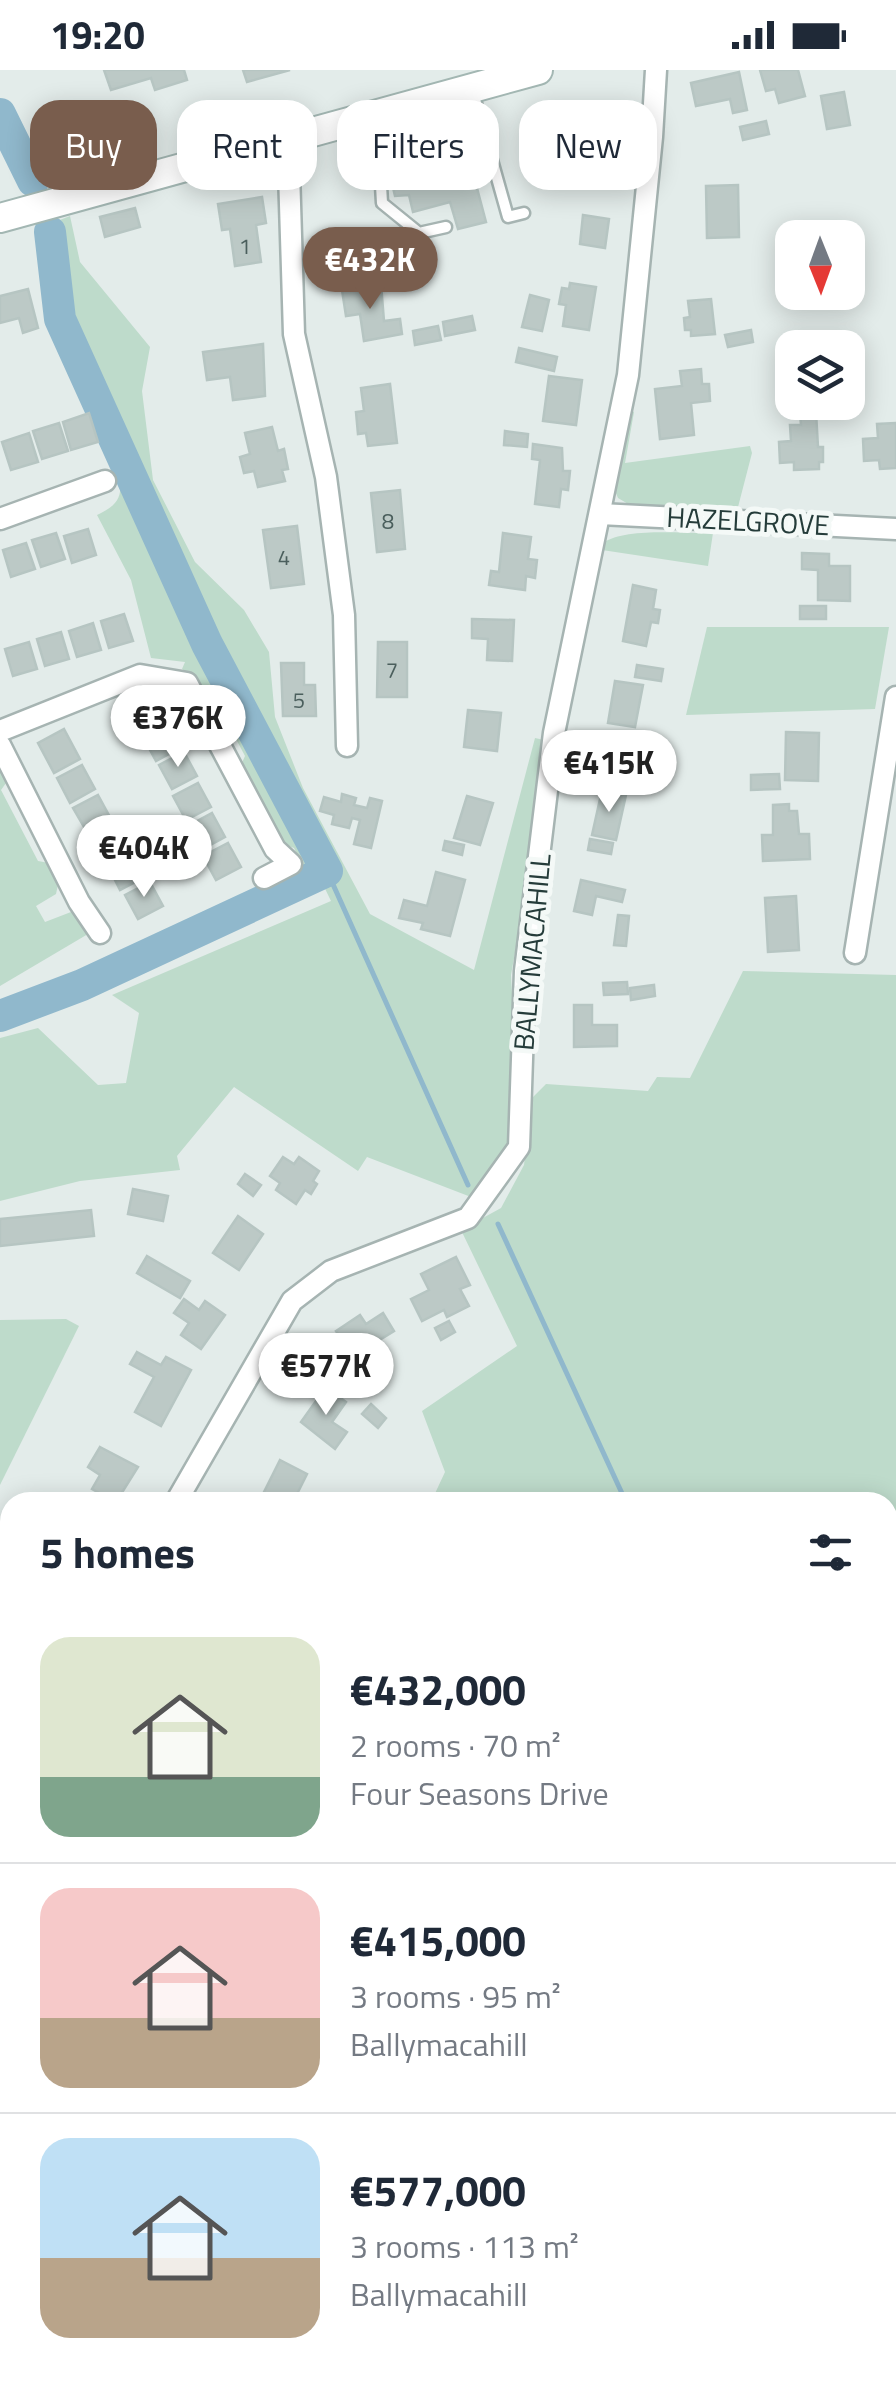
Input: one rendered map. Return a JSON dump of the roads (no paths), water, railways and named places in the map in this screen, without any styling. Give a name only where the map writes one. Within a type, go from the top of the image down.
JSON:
[{"type":"main road","points":[[430,100],[538,70]]},
{"type":"main road","points":[[0,218],[177,169]]},
{"type":"street","name":"BALLYMACAHILL","points":[[182,1492],[292,1301],[331,1271],[468,1218],[519,1147],[526,972],[554,733],[628,375],[656,70]]},
{"type":"street","points":[[290,190],[294,334],[326,477],[344,614],[347,746]]},
{"type":"street","points":[[0,519],[106,481]]},
{"type":"street","name":"HAZELGROVE","points":[[600,514],[896,529]]},
{"type":"street","points":[[0,732],[140,675],[187,683],[275,849],[292,864],[264,878]]},
{"type":"street","points":[[855,953],[896,697]]},
{"type":"street","points":[[0,745],[70,906],[100,933]]},
{"type":"lane","points":[[472,88],[476,100]]},
{"type":"lane","points":[[499,184],[508,217],[524,213]]},
{"type":"lane","points":[[381,190],[382,202],[419,233],[446,227]]},
{"type":"waterway","points":[[0,114],[30,175]]},
{"type":"waterway","points":[[0,1016],[82,985],[327,871],[207,644],[60,319],[50,232]]},
{"type":"waterway","points":[[327,871],[468,1185]]},
{"type":"waterway","points":[[498,1224],[621,1492]]}]
